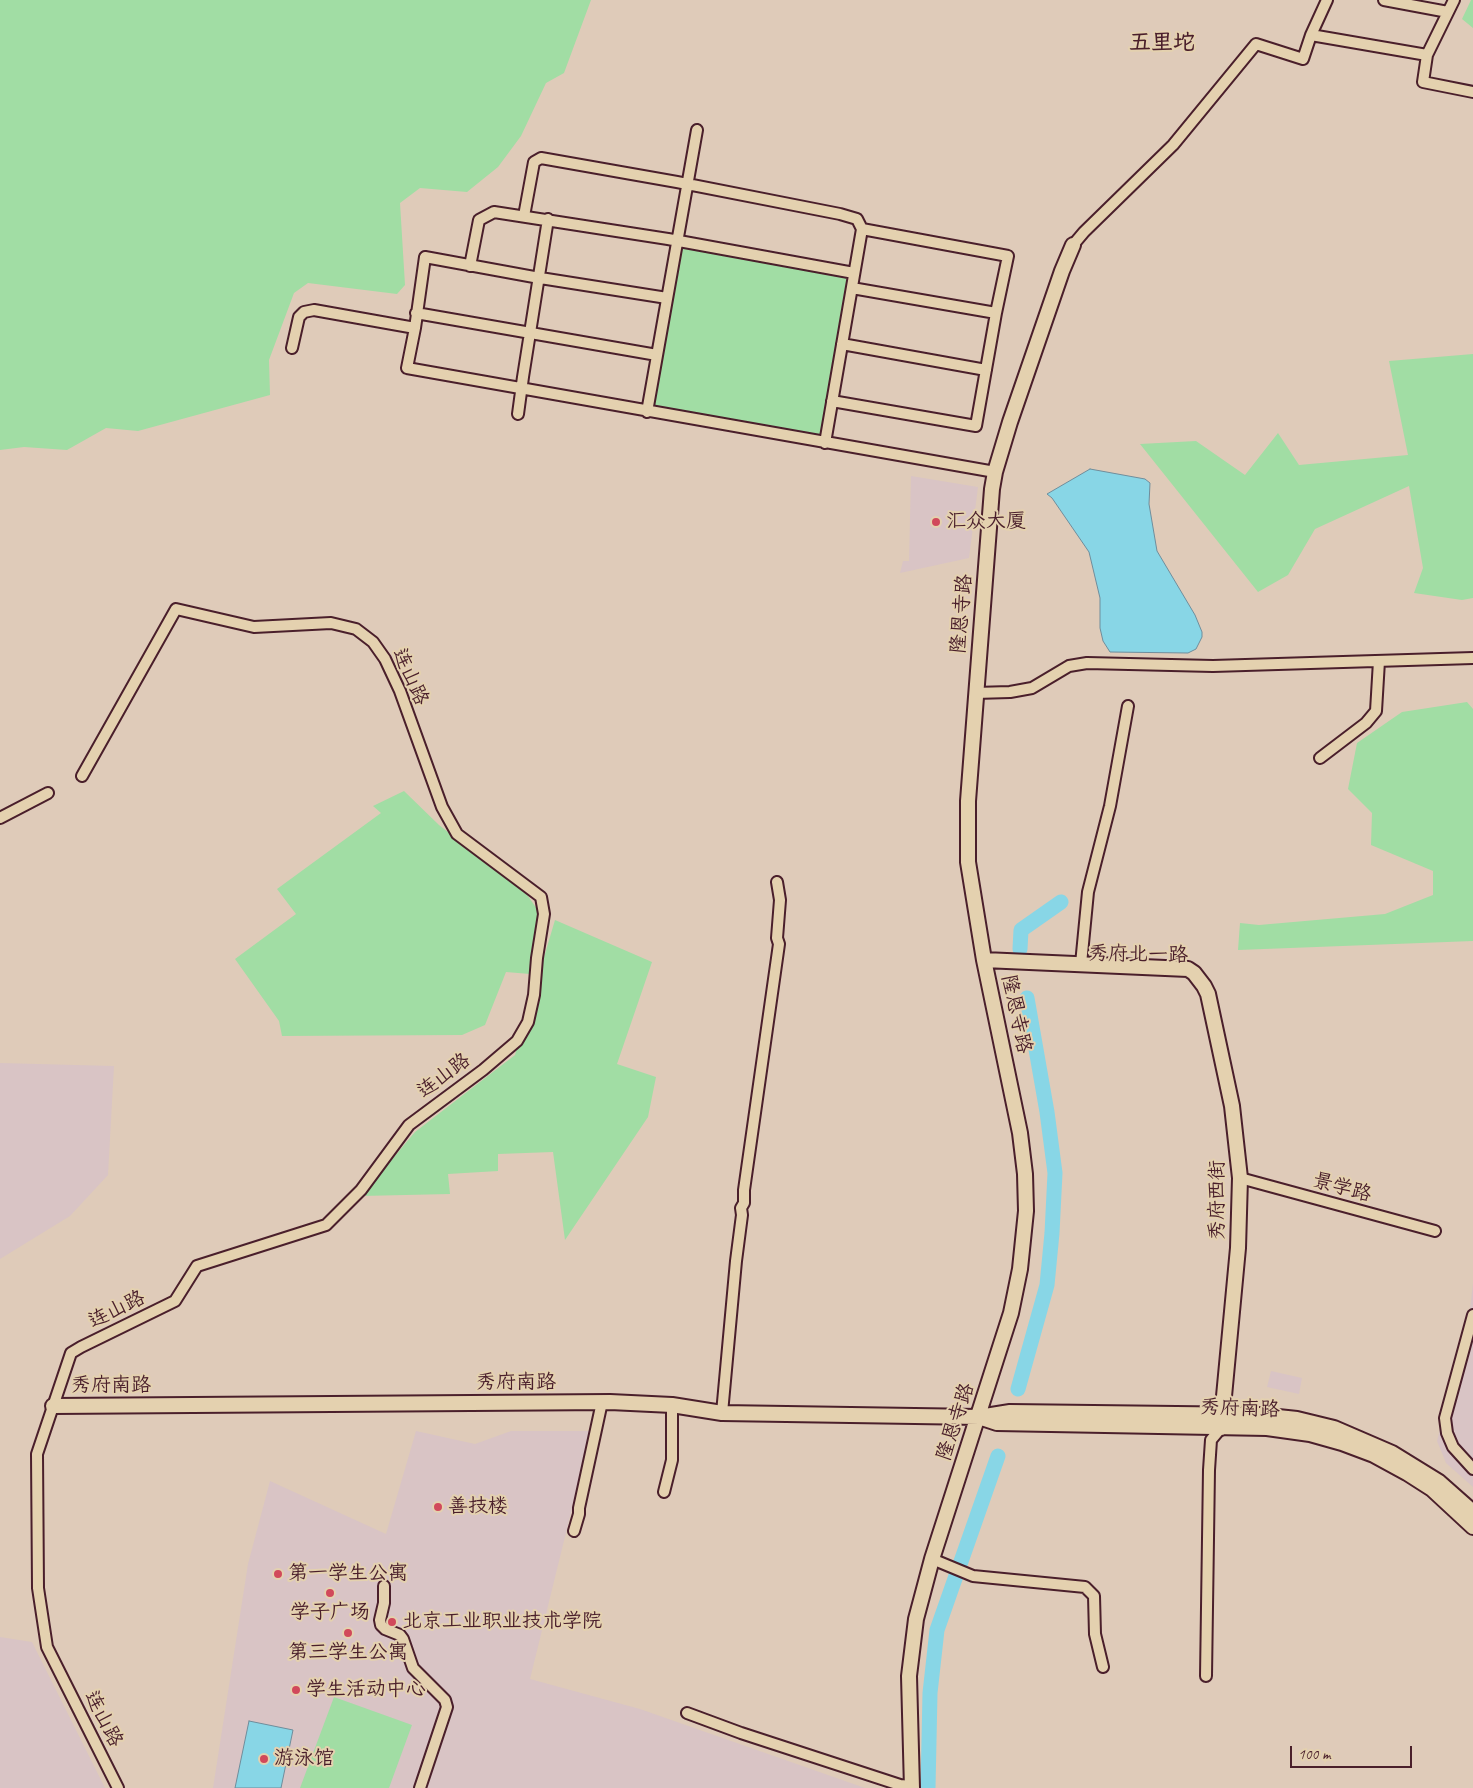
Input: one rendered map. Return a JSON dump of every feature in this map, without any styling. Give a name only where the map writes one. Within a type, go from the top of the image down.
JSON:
[{"type":"street","points":[[1072,246],[1084,232],[1174,145],[1256,44],[1303,59],[1311,35],[1327,0]]},
{"type":"street","points":[[1384,0],[1448,12]]},
{"type":"street","points":[[1454,0],[1427,55],[1423,82],[1473,92]]},
{"type":"street","points":[[1311,35],[1427,55]]},
{"type":"street","points":[[647,412],[697,130]]},
{"type":"street","points":[[524,216],[534,162],[541,158],[840,214],[857,219],[862,229],[825,443]]},
{"type":"street","points":[[470,266],[479,220],[494,212],[677,241],[854,273]]},
{"type":"street","points":[[518,414],[548,220]]},
{"type":"street","points":[[832,401],[976,426],[1008,256],[862,229]]},
{"type":"street","name":"隆恩寺路","points":[[912,1787],[909,1702],[911,1654],[916,1619],[936,1561],[1016,1291],[1026,1211],[1025,1174],[1020,1133],[985,965],[968,862],[968,801],[975,693],[995,472],[1026,372],[1072,246]]},
{"type":"street","points":[[667,298],[425,258],[407,368],[647,412],[995,472]]},
{"type":"street","points":[[852,288],[996,313]]},
{"type":"street","points":[[292,348],[299,317],[304,312],[314,310],[415,328]]},
{"type":"street","points":[[416,313],[657,356]]},
{"type":"street","points":[[842,344],[986,370]]},
{"type":"street","name":"连山路","points":[[82,776],[176,609],[254,627],[330,622],[356,629],[373,642],[385,658],[400,691],[442,807],[457,834],[541,897],[544,914],[532,1004],[528,1022],[516,1041],[483,1070],[409,1125],[361,1190],[326,1225],[198,1266],[175,1301],[80,1346],[72,1353],[37,1454],[38,1588],[47,1647],[118,1788]]},
{"type":"street","points":[[975,693],[1010,692],[1032,688],[1069,666],[1087,663],[1213,666],[1473,658]]},
{"type":"street","points":[[1320,758],[1366,723],[1376,711],[1379,661]]},
{"type":"street","points":[[1081,964],[1088,892],[1110,806],[1128,706]]},
{"type":"street","points":[[0,818],[48,793]]},
{"type":"street","points":[[722,1413],[742,1215],[741,1208],[744,1203],[744,1190],[779,944],[777,938],[780,900],[777,882]]},
{"type":"street","name":"秀府北一路","points":[[985,965],[1081,964],[1188,969],[1198,978]]},
{"type":"street","name":"秀府北一路","points":[[985,965],[1198,978]]},
{"type":"street","name":"秀府西街","points":[[1198,978],[1208,994],[1228,1083],[1236,1128],[1240,1178],[1238,1248],[1222,1421]]},
{"type":"street","name":"景学路","points":[[1240,1178],[1435,1231]]},
{"type":"street","points":[[1473,1315],[1446,1418],[1447,1433],[1453,1447],[1473,1470]]},
{"type":"street","points":[[574,1531],[602,1402]]},
{"type":"street","name":"秀府南路","points":[[53,1406],[602,1402],[672,1405],[722,1413],[979,1416],[1010,1412],[1222,1421],[1260,1415],[1297,1419],[1342,1431],[1392,1453],[1439,1482],[1472,1519]]},
{"type":"street","points":[[664,1492],[672,1460],[672,1405]]},
{"type":"street","points":[[1206,1676],[1209,1470],[1211,1440],[1222,1421]]},
{"type":"street","points":[[936,1561],[973,1576],[1085,1587],[1094,1596],[1095,1634],[1103,1667]]},
{"type":"street","points":[[384,1586],[381,1625],[403,1639],[413,1668],[445,1700],[447,1707],[420,1788]]},
{"type":"street","points":[[687,1713],[741,1733],[890,1782],[912,1787]]},
{"type":"shaded area","points":[[911,476],[978,487],[969,558],[900,573],[903,561],[909,561]]},
{"type":"shaded area","points":[[0,1063],[114,1066],[108,1175],[70,1216],[0,1259]]},
{"type":"shaded area","points":[[1473,1283],[1473,1487],[1446,1463],[1437,1441],[1469,1317]]},
{"type":"shaded area","points":[[1271,1371],[1302,1378],[1299,1394],[1267,1387]]},
{"type":"shaded area","name":"北京工业职业技术学院","points":[[416,1431],[475,1444],[511,1431],[591,1431],[530,1679],[640,1709],[865,1788],[213,1788],[248,1564],[270,1481],[386,1534]]},
{"type":"shaded area","points":[[0,1637],[32,1642],[105,1788],[0,1788]]},
{"type":"green space","points":[[0,0],[591,0],[564,73],[546,83],[521,136],[498,167],[467,192],[420,188],[400,203],[405,285],[397,294],[308,283],[294,293],[269,360],[270,395],[138,431],[106,428],[67,450],[24,447],[0,450]]},
{"type":"green space","points":[[1471,0],[1473,0],[1473,28],[1462,19]]},
{"type":"green space","points":[[681,248],[847,277],[820,437],[652,407]]},
{"type":"green space","points":[[1473,354],[1473,598],[1462,600],[1414,593],[1423,568],[1409,486],[1315,529],[1288,575],[1258,592],[1140,444],[1196,441],[1245,475],[1278,433],[1299,465],[1408,455],[1389,361]]},
{"type":"green space","points":[[1467,702],[1473,709],[1473,941],[1238,950],[1240,923],[1259,925],[1385,914],[1433,895],[1433,871],[1371,845],[1372,813],[1348,789],[1357,743],[1402,712]]},
{"type":"green space","points":[[404,791],[439,825],[526,893],[539,912],[530,974],[506,972],[485,1025],[462,1035],[282,1036],[279,1021],[235,959],[296,914],[277,889],[381,813],[373,806]]},
{"type":"green space","points":[[555,920],[652,962],[617,1064],[656,1077],[648,1117],[565,1240],[553,1152],[498,1154],[498,1171],[448,1174],[450,1194],[361,1196],[415,1132],[515,1055]]},
{"type":"green space","points":[[334,1697],[412,1725],[389,1788],[300,1788]]},
{"type":"water","points":[[1090,469],[1145,479],[1150,483],[1149,504],[1157,551],[1195,615],[1202,632],[1202,637],[1196,649],[1188,653],[1110,652],[1103,641],[1100,628],[1100,598],[1089,552],[1052,498],[1047,494]]},
{"type":"water","name":"游泳馆","points":[[249,1721],[293,1730],[281,1788],[235,1788]]},
{"type":"waterway","points":[[1020,949],[1021,930],[1061,902]]},
{"type":"waterway","points":[[1018,1389],[1047,1285],[1055,1173],[1047,1112],[1027,998]]},
{"type":"waterway","points":[[928,1788],[930,1693],[937,1630],[998,1456]]},
{"type":"place","name":"汇众大厦","points":[[936,522]]},
{"type":"place","name":"善技楼","points":[[438,1507]]},
{"type":"place","name":"第一学生公寓","points":[[278,1574]]},
{"type":"place","name":"学子广场","points":[[330,1593]]},
{"type":"place","name":"北京工业职业技术学院","points":[[392,1622]]},
{"type":"place","name":"第三学生公寓","points":[[348,1633]]},
{"type":"place","name":"学生活动中心","points":[[296,1690]]},
{"type":"place","name":"游泳馆","points":[[264,1759]]},
{"type":"district","name":"五里坨","points":[[1162,43]]}]
